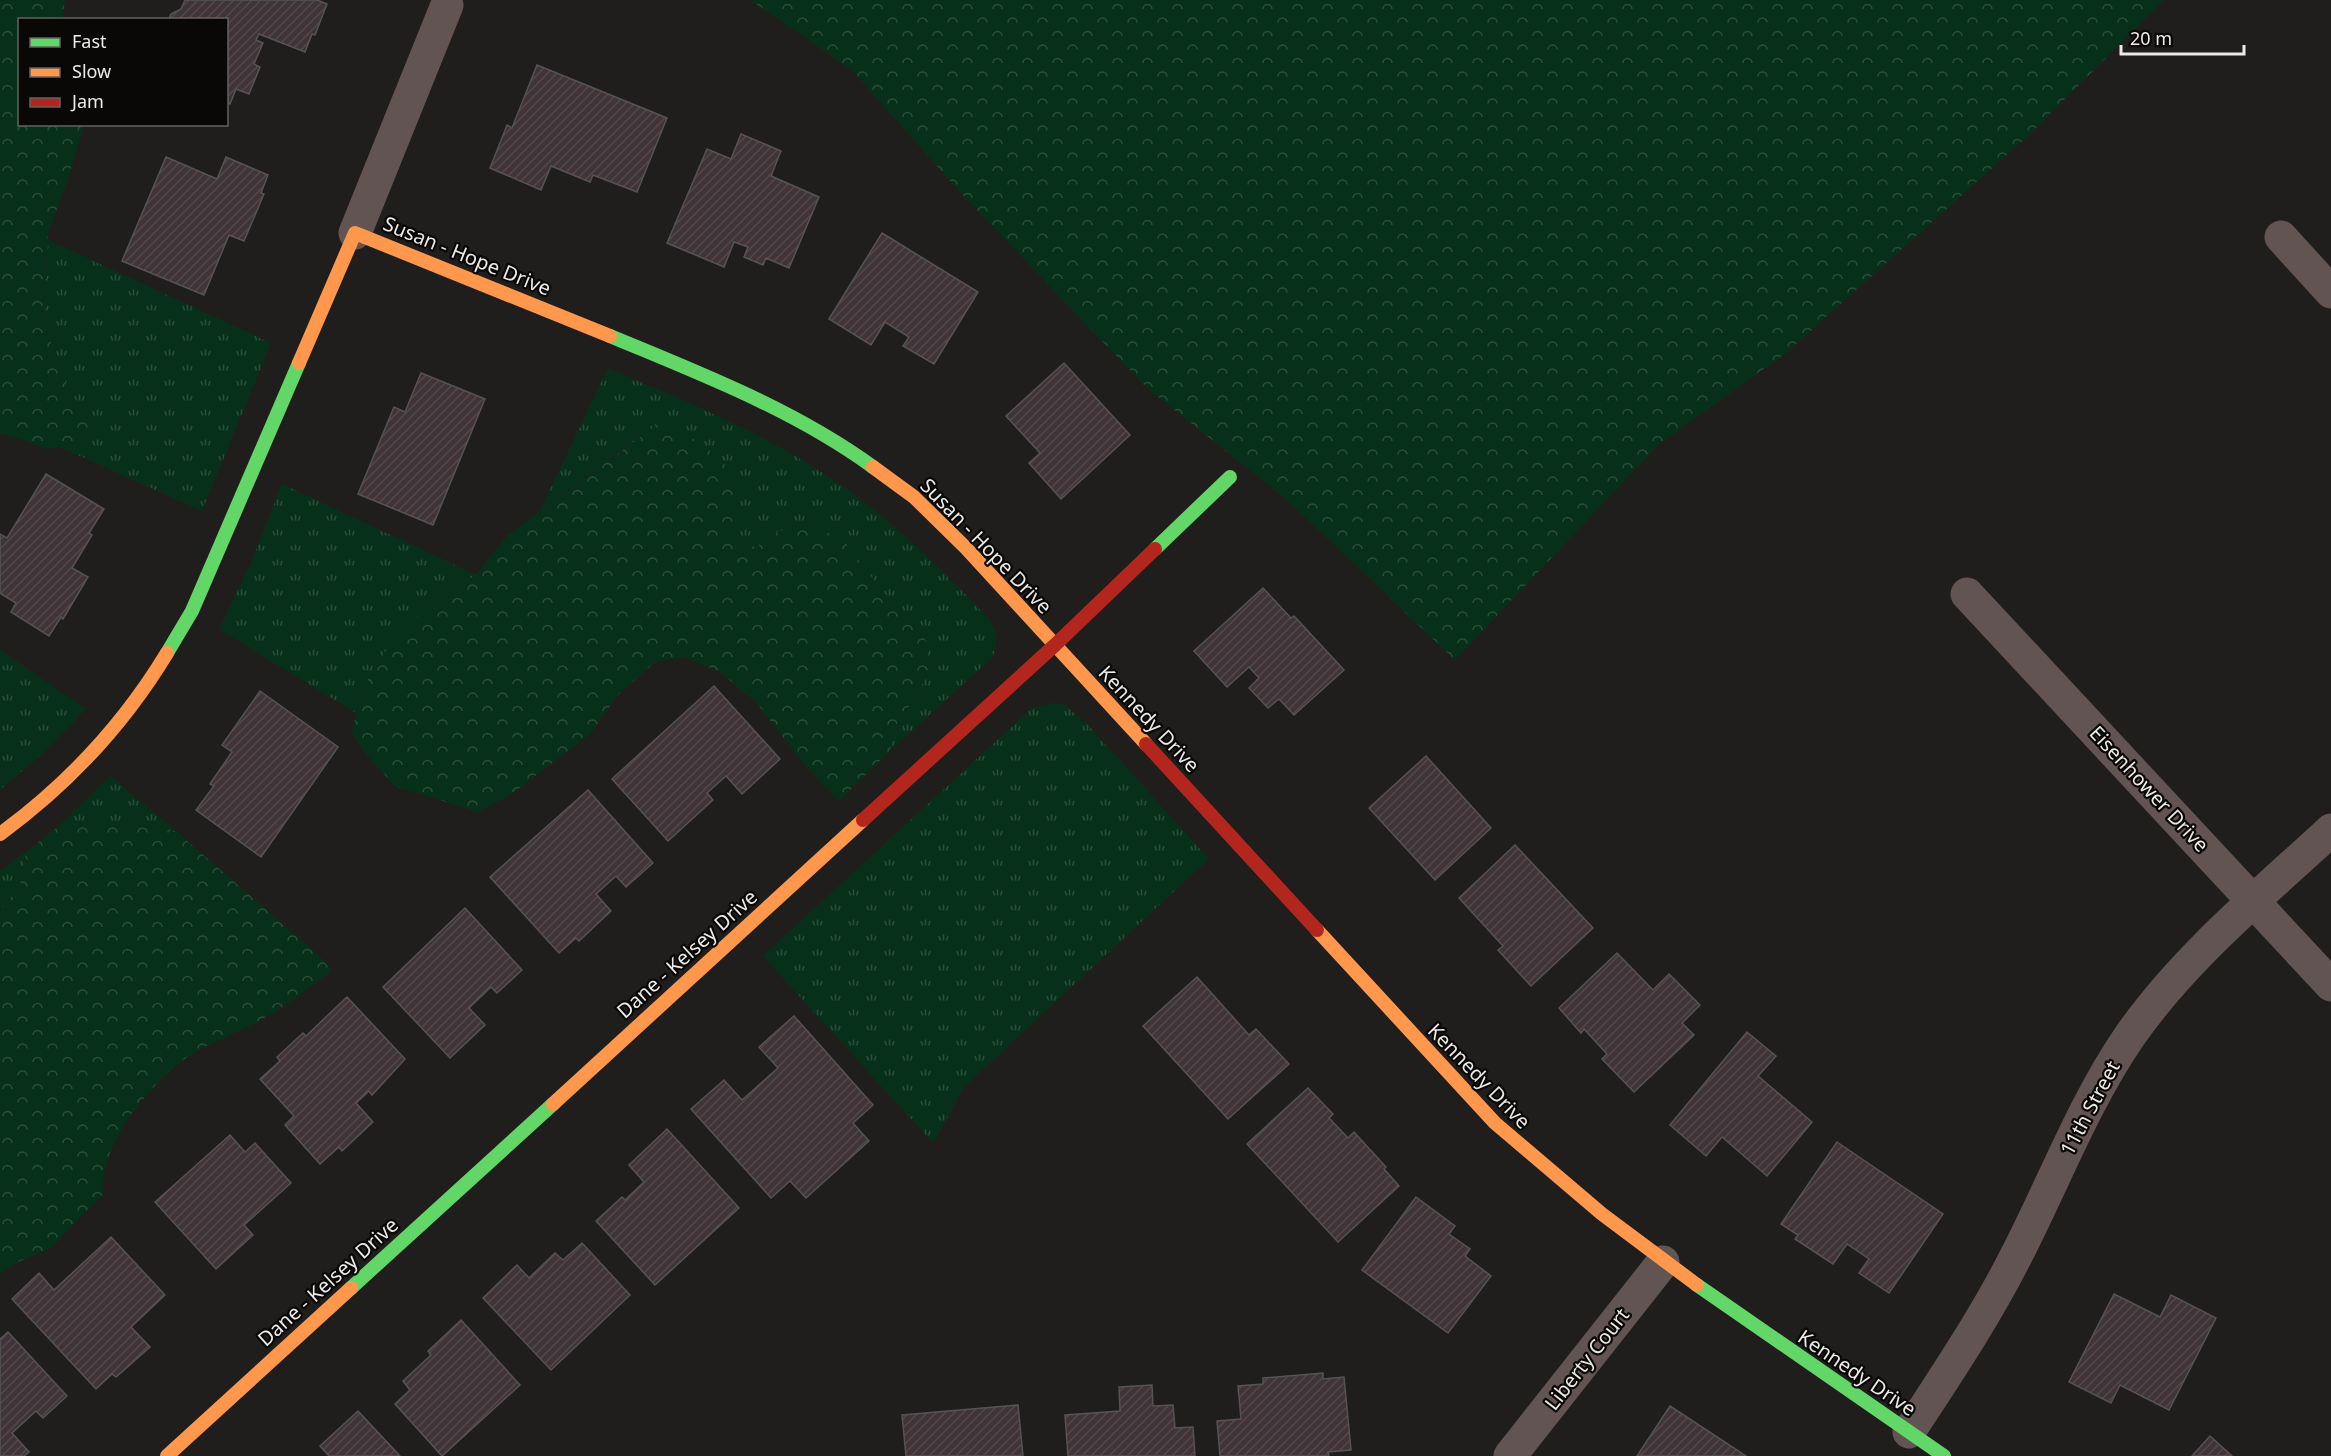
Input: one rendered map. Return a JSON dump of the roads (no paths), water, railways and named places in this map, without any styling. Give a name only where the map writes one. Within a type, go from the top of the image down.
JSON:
[{"type":"street","points":[[355,233],[447,5]]},
{"type":"street","name":"Susan - Hope Drive","points":[[0,834],[31,811],[92,753],[119,722],[147,686],[192,611],[355,233],[528,301],[702,374],[762,400],[816,430],[855,454],[914,497],[966,548],[1055,645]]},
{"type":"street","points":[[2281,237],[2331,291]]},
{"type":"street","name":"Dane - Kelsey Drive","points":[[167,1456],[1055,645],[1230,477]]},
{"type":"street","name":"Eisenhower Drive","points":[[1967,594],[2331,985]]},
{"type":"street","name":"Kennedy Drive","points":[[1055,645],[1495,1123],[1545,1168],[1663,1262],[1944,1456]]},
{"type":"street","name":"11th Street","points":[[1909,1432],[1996,1293],[2091,1100],[2129,1036],[2180,974],[2253,901],[2331,830]]},
{"type":"street","name":"Liberty Court","points":[[1510,1456],[1663,1262]]}]
